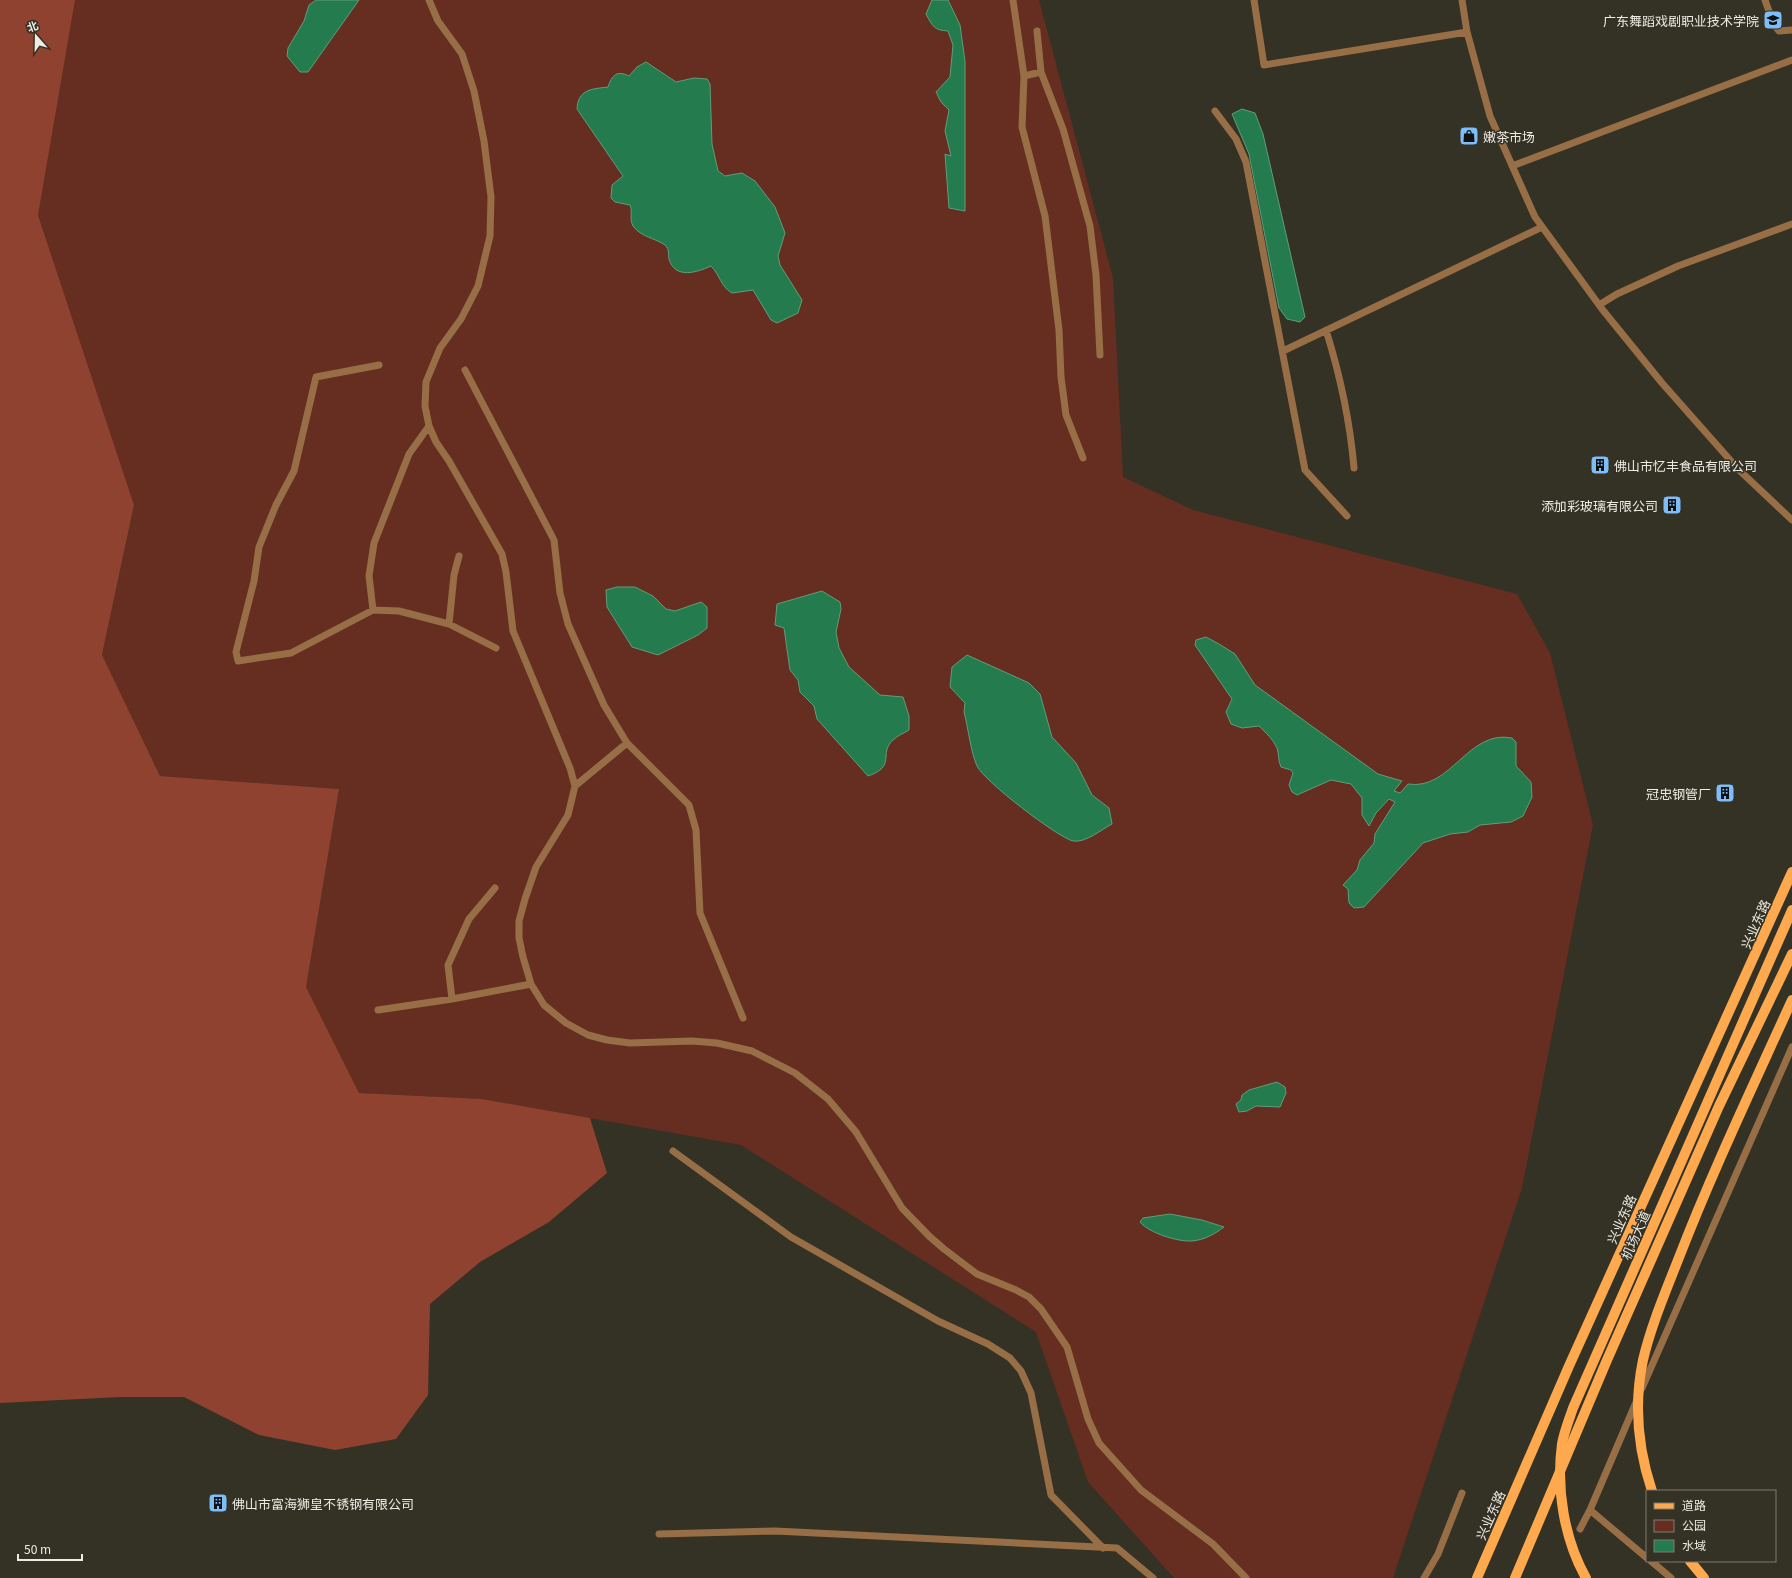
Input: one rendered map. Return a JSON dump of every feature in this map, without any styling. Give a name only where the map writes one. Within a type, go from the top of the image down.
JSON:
[{"type":"main road","name":"兴业东路","points":[[1477,1578],[1569,1366],[1792,872]]},
{"type":"main road","name":"机场大道","points":[[1586,1578],[1575,1553],[1567,1528],[1560,1478],[1563,1443],[1573,1408],[1792,910]]},
{"type":"main road","points":[[1515,1578],[1607,1360],[1716,1114],[1792,954]]},
{"type":"main road","points":[[1652,1490],[1642,1453],[1638,1405],[1643,1361],[1651,1332],[1699,1204],[1792,1000]]},
{"type":"main road","points":[[1691,1562],[1704,1578]]},
{"type":"street","points":[[429,0],[438,21],[462,54],[474,92],[484,141],[491,197],[490,236],[478,286],[461,319],[440,348],[426,382],[425,406],[429,426],[502,554],[506,572],[513,631],[570,768],[575,786],[568,815],[536,867],[524,899],[519,921],[519,938],[531,984],[544,1005],[566,1023],[588,1035],[607,1040],[630,1043],[692,1041],[717,1043],[752,1051],[795,1073],[828,1099],[856,1132],[902,1208],[929,1236],[977,1274],[1029,1297],[1041,1309],[1067,1347],[1088,1419],[1099,1443],[1141,1490],[1213,1544],[1246,1578]]},
{"type":"street","points":[[1013,0],[1024,76],[1022,127],[1045,216],[1059,330],[1061,377],[1066,416],[1083,458]]},
{"type":"street","points":[[1254,0],[1264,65],[1467,32]]},
{"type":"street","points":[[1462,0],[1467,32],[1490,116],[1535,217],[1599,305],[1662,383],[1738,468],[1792,520]]},
{"type":"street","points":[[1765,0],[1774,25],[1779,31],[1792,30]]},
{"type":"street","points":[[1037,31],[1041,72],[1063,128],[1090,226],[1096,275],[1100,355]]},
{"type":"street","points":[[1512,166],[1792,60]]},
{"type":"street","points":[[1024,76],[1041,72]]},
{"type":"street","points":[[1215,111],[1236,139],[1246,162],[1305,470],[1347,516]]},
{"type":"street","points":[[1599,305],[1617,294],[1678,266],[1792,224]]},
{"type":"street","points":[[1283,351],[1542,227]]},
{"type":"street","points":[[1326,330],[1339,373],[1352,447],[1354,468]]},
{"type":"street","points":[[379,365],[316,376],[294,471],[276,505],[259,547],[254,581],[236,652],[238,661],[291,653],[373,610],[398,611],[449,624],[496,648]]},
{"type":"street","points":[[465,370],[554,540],[560,593],[568,624],[604,705],[627,743],[689,805],[696,830],[700,913],[743,1018]]},
{"type":"street","points":[[373,610],[370,576],[374,543],[409,454],[429,426]]},
{"type":"street","points":[[449,624],[454,575],[459,556]]},
{"type":"street","points":[[575,786],[627,743]]},
{"type":"street","points":[[452,999],[448,965],[469,919],[495,888]]},
{"type":"street","points":[[378,1010],[452,999],[531,984]]},
{"type":"street","points":[[1580,1529],[1590,1510],[1677,1305],[1792,1047]]},
{"type":"street","points":[[674,1151],[791,1237],[938,1321],[988,1344],[1010,1358],[1021,1371],[1031,1393],[1051,1495],[1103,1548]]},
{"type":"street","points":[[1424,1578],[1438,1554],[1462,1494]]},
{"type":"street","points":[[1590,1510],[1646,1557]]},
{"type":"street","points":[[659,1534],[775,1532],[1117,1548],[1153,1578]]},
{"type":"street","points":[[1652,1562],[1671,1578]]},
{"type":"green space","points":[[71,0],[1039,0],[1113,278],[1123,477],[1193,510],[1517,594],[1550,653],[1593,825],[1522,1188],[1393,1578],[1174,1578],[1088,1482],[1036,1332],[741,1145],[482,1099],[359,1093],[306,987],[339,789],[160,776],[102,656],[134,505],[38,215],[65,26]]},
{"type":"shaded area","points":[[0,0],[75,0],[38,215],[134,505],[102,655],[160,776],[339,789],[306,987],[359,1093],[482,1099],[590,1118],[607,1173],[549,1222],[480,1262],[430,1304],[428,1395],[396,1439],[335,1450],[259,1435],[184,1397],[121,1397],[0,1403]]},
{"type":"water","points":[[316,0],[359,0],[308,72],[300,72],[287,56],[288,48],[304,21],[309,5]]},
{"type":"water","points":[[932,0],[948,0],[960,25],[965,61],[965,211],[949,208],[945,154],[951,156],[945,131],[949,110],[941,102],[936,92],[950,77],[953,45],[948,31],[940,30],[934,27],[926,14]]},
{"type":"water","points":[[646,62],[676,82],[694,78],[707,79],[710,84],[712,144],[718,171],[725,176],[742,173],[755,181],[775,207],[785,233],[778,256],[780,265],[802,300],[798,313],[777,323],[771,320],[753,290],[732,293],[725,288],[717,273],[711,266],[687,273],[676,270],[672,266],[669,259],[667,247],[640,233],[633,226],[631,221],[630,205],[615,202],[611,198],[612,185],[623,176],[577,109],[578,102],[580,97],[587,91],[608,87],[611,79],[616,75],[625,74],[629,76],[637,67]]},
{"type":"water","points":[[1242,109],[1255,113],[1263,134],[1305,317],[1300,322],[1287,319],[1279,308],[1249,154],[1232,114]]},
{"type":"water","points":[[617,587],[635,587],[653,596],[666,609],[675,611],[701,602],[707,607],[707,628],[698,635],[658,655],[632,647],[607,607],[606,590]]},
{"type":"water","points":[[822,591],[840,602],[841,609],[836,632],[839,648],[849,667],[880,695],[903,697],[909,716],[909,730],[893,740],[887,750],[885,764],[877,772],[868,776],[817,719],[814,706],[800,692],[798,680],[790,670],[784,628],[775,625],[777,604]]},
{"type":"water","points":[[1206,637],[1235,654],[1255,685],[1378,774],[1402,781],[1394,791],[1400,793],[1408,784],[1423,784],[1436,778],[1483,742],[1497,738],[1512,738],[1516,742],[1516,766],[1531,782],[1532,797],[1523,816],[1511,822],[1480,825],[1468,832],[1450,834],[1423,843],[1364,907],[1354,908],[1349,903],[1348,889],[1343,885],[1357,870],[1360,860],[1374,843],[1375,834],[1395,802],[1389,799],[1376,813],[1369,826],[1362,815],[1362,798],[1351,784],[1331,780],[1297,795],[1292,792],[1289,785],[1293,773],[1291,770],[1281,767],[1277,748],[1269,736],[1259,726],[1242,728],[1231,724],[1226,712],[1232,699],[1195,645],[1196,640]]},
{"type":"water","points":[[967,655],[1029,683],[1040,694],[1052,737],[1076,763],[1092,795],[1109,808],[1112,824],[1088,838],[1073,841],[1052,830],[1022,808],[982,773],[977,766],[973,754],[964,712],[965,703],[950,687],[952,667]]},
{"type":"water","points":[[1277,1082],[1285,1087],[1286,1093],[1280,1107],[1256,1106],[1247,1111],[1239,1112],[1236,1104],[1241,1100],[1242,1095],[1249,1090]]},
{"type":"water","points":[[1170,1214],[1202,1220],[1224,1227],[1205,1238],[1186,1241],[1164,1236],[1150,1230],[1140,1222],[1143,1218]]},
{"type":"place","name":"广东舞蹈戏剧职业技术学院","points":[[1773,20]]},
{"type":"place","name":"嫩茶市场","points":[[1469,136]]},
{"type":"place","name":"佛山市忆丰食品有限公司","points":[[1600,465]]},
{"type":"place","name":"添加彩玻璃有限公司","points":[[1672,505]]},
{"type":"place","name":"冠忠钢管厂","points":[[1725,793]]},
{"type":"place","name":"佛山市富海狮皇不锈钢有限公司","points":[[218,1503]]}]
